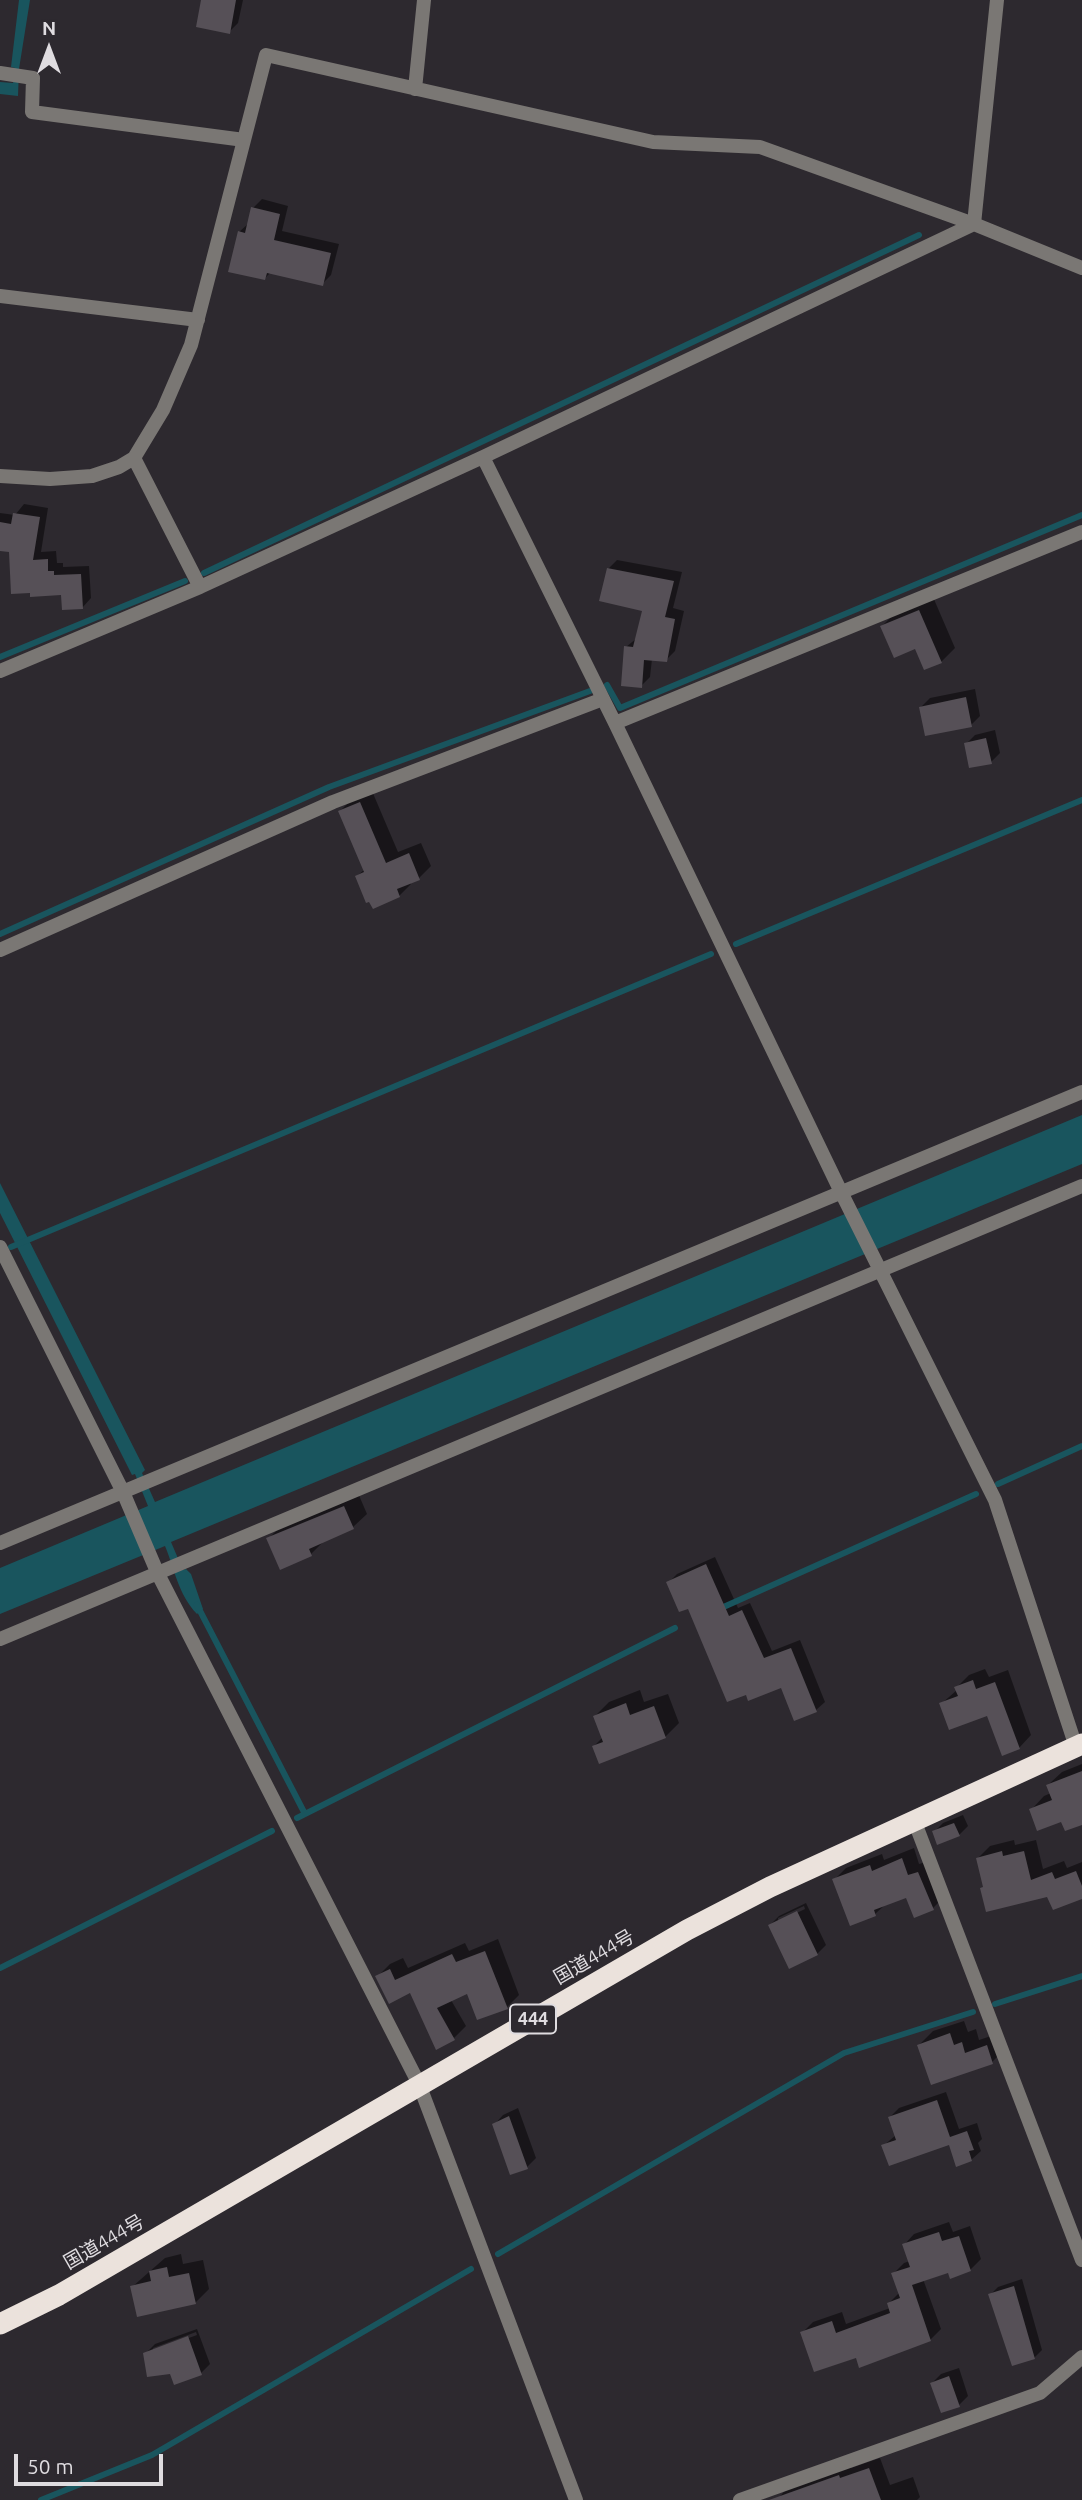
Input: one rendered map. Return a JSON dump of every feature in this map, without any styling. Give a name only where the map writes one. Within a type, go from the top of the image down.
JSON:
[{"type":"highway","name":"国道444号","points":[[0,2324],[59,2295],[687,1930],[770,1887],[1079,1746]]},
{"type":"street","points":[[415,89],[424,0]]},
{"type":"street","points":[[974,224],[997,0]]},
{"type":"street","points":[[0,476],[50,479],[92,477],[134,458],[163,410],[191,345],[266,55],[653,142],[760,147],[974,224],[1082,268]]},
{"type":"street","points":[[4,74],[33,78],[32,112],[244,140]]},
{"type":"street","points":[[0,671],[200,587],[483,457],[974,224]]},
{"type":"street","points":[[0,296],[198,320]]},
{"type":"street","points":[[483,457],[615,723],[844,1198],[995,1500],[1079,1746]]},
{"type":"street","points":[[134,458],[200,587]]},
{"type":"street","points":[[615,723],[1082,532]]},
{"type":"street","points":[[0,950],[333,802],[603,699]]},
{"type":"street","points":[[0,1543],[134,1491],[844,1198],[1082,1092]]},
{"type":"street","points":[[0,1639],[878,1264],[1082,1186]]},
{"type":"street","points":[[0,1247],[134,1491],[166,1566],[419,2084],[576,2500]]},
{"type":"street","points":[[914,1820],[1082,2260]]},
{"type":"street","points":[[740,2500],[1040,2393],[1082,2357]]},
{"type":"water","points":[[19,0],[30,0],[19,69],[18,96],[0,94],[0,82],[13,83],[15,68],[11,67]]},
{"type":"water","points":[[1082,1115],[1082,1164],[171,1542],[183,1570],[186,1569],[191,1574],[203,1609],[197,1614],[181,1590],[165,1546],[0,1614],[0,1568],[148,1506],[135,1474],[132,1475],[0,1213],[0,1183],[145,1470],[142,1473],[155,1502]]},
{"type":"building","points":[[201,0],[236,0],[230,34],[196,27]]},
{"type":"building","points":[[251,207],[280,214],[274,240],[331,253],[323,286],[267,273],[265,280],[228,272],[238,231],[245,233]]},
{"type":"building","points":[[13,513],[40,517],[33,560],[48,559],[48,571],[54,571],[54,575],[81,574],[83,609],[62,610],[61,595],[30,597],[30,593],[11,594],[9,552],[0,551],[0,522],[11,524]]},
{"type":"building","points":[[607,568],[674,581],[665,617],[675,619],[667,662],[644,660],[642,688],[621,686],[624,646],[633,647],[642,611],[599,601]]},
{"type":"building","points":[[919,610],[942,663],[924,670],[915,649],[894,658],[880,626]]},
{"type":"building","points":[[966,697],[972,727],[925,736],[919,707]]},
{"type":"building","points":[[986,738],[992,764],[969,768],[964,743]]},
{"type":"building","points":[[360,802],[386,863],[409,853],[420,880],[397,889],[400,897],[373,909],[369,902],[366,903],[355,876],[364,872],[338,811]]},
{"type":"building","points":[[344,1506],[354,1529],[309,1549],[312,1556],[280,1570],[266,1538]]},
{"type":"building","points":[[706,1564],[729,1616],[742,1610],[764,1658],[791,1648],[817,1712],[794,1721],[781,1688],[748,1701],[746,1695],[727,1702],[688,1609],[679,1612],[666,1582]]},
{"type":"building","points":[[973,1680],[976,1689],[995,1682],[1020,1749],[1002,1756],[987,1716],[949,1730],[939,1703],[958,1696],[954,1687]]},
{"type":"building","points":[[626,1703],[630,1715],[654,1706],[666,1738],[599,1764],[592,1746],[603,1742],[593,1716]]},
{"type":"building","points":[[1082,1771],[1082,1825],[1065,1831],[1061,1822],[1037,1831],[1029,1809],[1052,1800],[1046,1785]]},
{"type":"building","points":[[954,1823],[960,1836],[937,1845],[932,1831]]},
{"type":"building","points":[[1002,1851],[1003,1856],[1024,1851],[1031,1880],[1052,1872],[1055,1879],[1076,1871],[1082,1886],[1082,1899],[1053,1910],[1047,1897],[986,1912],[976,1858]]},
{"type":"building","points":[[902,1858],[908,1875],[918,1872],[934,1910],[914,1918],[906,1898],[874,1910],[876,1916],[850,1926],[832,1879],[870,1865],[872,1871]]},
{"type":"building","points":[[797,1911],[818,1955],[789,1969],[768,1925]]},
{"type":"building","points":[[485,1951],[508,2009],[477,2020],[467,1994],[437,2008],[455,2040],[436,2050],[410,1993],[389,2004],[375,1976],[390,1969],[395,1980],[452,1954],[456,1962]]},
{"type":"building","points":[[950,2033],[954,2045],[962,2042],[965,2053],[987,2045],[993,2064],[931,2085],[917,2045]]},
{"type":"building","points":[[937,2100],[950,2137],[967,2131],[974,2150],[969,2151],[972,2161],[956,2167],[949,2145],[889,2166],[881,2145],[896,2140],[888,2117]]},
{"type":"building","points":[[509,2116],[528,2169],[510,2175],[492,2124]]},
{"type":"building","points":[[939,2232],[942,2241],[959,2236],[971,2271],[950,2279],[948,2273],[912,2285],[931,2341],[859,2368],[856,2358],[814,2372],[800,2332],[832,2321],[836,2333],[890,2313],[887,2303],[900,2298],[891,2273],[910,2267],[902,2244]]},
{"type":"building","points":[[167,2267],[169,2277],[189,2273],[196,2304],[137,2317],[130,2286],[151,2281],[149,2271]]},
{"type":"building","points":[[1014,2286],[1035,2359],[1012,2366],[988,2294]]},
{"type":"building","points":[[188,2336],[202,2375],[174,2385],[170,2374],[147,2377],[143,2353]]},
{"type":"building","points":[[949,2376],[960,2407],[941,2413],[930,2383]]},
{"type":"building","points":[[869,2468],[881,2500],[769,2500],[839,2475],[840,2478]]},
{"type":"waterway","points":[[204,573],[919,235]]},
{"type":"waterway","points":[[607,685],[620,708],[1082,515]]},
{"type":"waterway","points":[[0,657],[185,581]]},
{"type":"waterway","points":[[0,934],[329,787],[590,691]]},
{"type":"waterway","points":[[736,944],[1082,800]]},
{"type":"waterway","points":[[11,1247],[711,954]]},
{"type":"waterway","points":[[998,1484],[1082,1446]]},
{"type":"waterway","points":[[719,1609],[976,1494]]},
{"type":"waterway","points":[[197,1605],[305,1814]]},
{"type":"waterway","points":[[297,1818],[675,1628]]},
{"type":"waterway","points":[[0,1968],[272,1831]]},
{"type":"waterway","points":[[995,2004],[1082,1976]]},
{"type":"waterway","points":[[498,2254],[844,2053],[973,2012]]},
{"type":"waterway","points":[[41,2500],[152,2455],[471,2269]]}]
